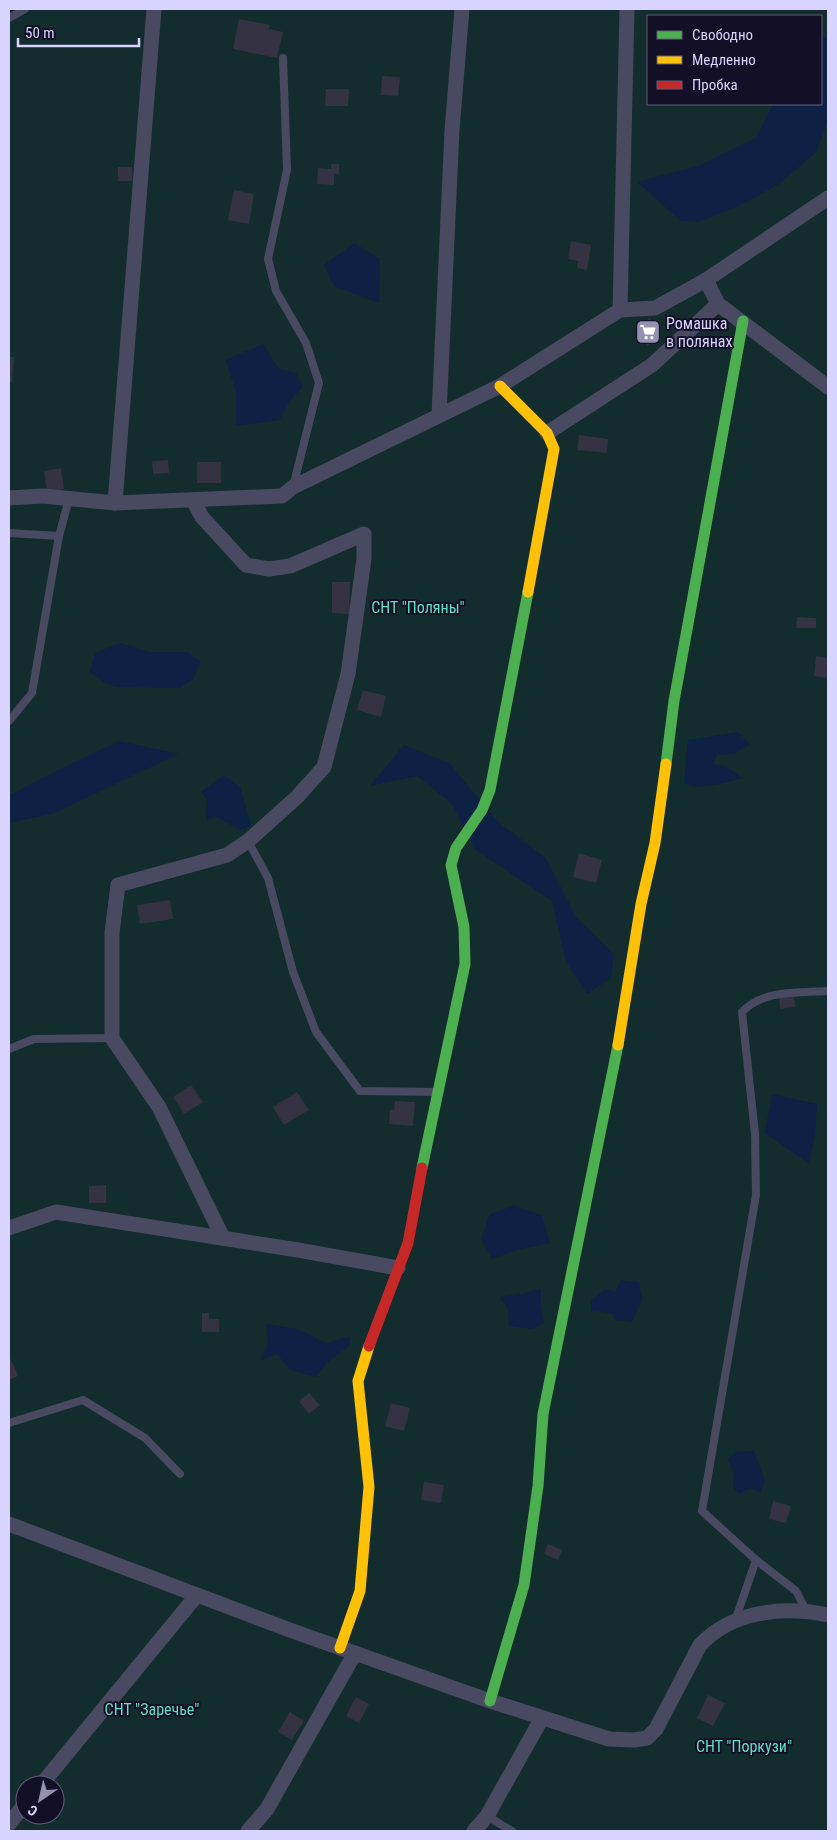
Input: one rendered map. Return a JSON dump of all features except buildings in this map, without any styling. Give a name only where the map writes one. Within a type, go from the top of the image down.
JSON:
[{"type":"street","points":[[115,503],[154,9]]},
{"type":"street","points":[[439,416],[452,130],[462,9]]},
{"type":"street","points":[[620,310],[627,9]]},
{"type":"street","points":[[9,498],[43,496],[115,503],[282,496],[293,487],[500,386],[620,310],[655,308],[706,280],[828,198]]},
{"type":"street","points":[[706,280],[718,304],[828,387]]},
{"type":"street","points":[[547,433],[652,365],[718,304]]},
{"type":"street","points":[[490,1701],[524,1585],[538,1486],[543,1414],[616,1058],[641,904],[655,843],[674,701],[743,321]]},
{"type":"street","points":[[340,1648],[360,1591],[369,1487],[358,1381],[378,1318],[408,1244],[465,964],[464,927],[451,865],[456,848],[482,810],[490,790],[552,468],[554,449],[547,433],[500,386]]},
{"type":"street","points":[[193,500],[202,517],[246,565],[269,569],[290,566],[364,534],[364,559],[348,674],[324,767],[297,797],[248,841],[227,855],[118,885],[112,933],[112,1038],[159,1107],[223,1238]]},
{"type":"street","points":[[9,1228],[56,1212],[398,1268]]},
{"type":"street","points":[[9,1524],[340,1648],[490,1701],[609,1739],[634,1740],[647,1738],[661,1720],[700,1645],[710,1633],[735,1621],[785,1609],[806,1610],[828,1615]]},
{"type":"street","points":[[49,1775],[197,1595]]},
{"type":"street","points":[[248,1831],[267,1809],[355,1653]]},
{"type":"street","points":[[474,1831],[487,1816],[542,1718]]},
{"type":"lane","points":[[9,18],[25,9]]},
{"type":"lane","points":[[282,58],[286,170],[268,259],[276,291],[306,343],[318,383],[293,487]]},
{"type":"lane","points":[[9,721],[32,693],[59,536],[69,499]]},
{"type":"lane","points":[[9,533],[59,536]]},
{"type":"lane","points":[[248,841],[268,878],[293,972],[316,1032],[360,1091],[438,1092]]},
{"type":"lane","points":[[806,1610],[796,1591],[756,1560],[702,1511],[756,1195],[755,1134],[742,1012],[752,1002],[771,995],[828,991]]},
{"type":"lane","points":[[9,1049],[34,1039],[112,1038]]},
{"type":"lane","points":[[9,1422],[84,1400],[144,1438],[180,1474]]},
{"type":"lane","points":[[735,1621],[756,1560]]},
{"type":"lane","points":[[487,1816],[512,1831]]},
{"type":"green space","name":"СНТ \"Поляны\"","points":[[25,9],[828,9],[828,1831],[9,1831],[9,18]]},
{"type":"water","points":[[822,37],[828,38],[828,120],[816,152],[779,184],[741,205],[699,222],[681,221],[637,182],[698,166],[756,138],[772,105],[822,105]]},
{"type":"water","points":[[354,243],[380,259],[379,303],[334,286],[324,265]]},
{"type":"water","points":[[263,344],[279,369],[296,373],[303,386],[290,401],[279,420],[236,426],[236,392],[226,360]]},
{"type":"water","points":[[120,643],[149,652],[188,652],[201,662],[193,679],[180,688],[116,687],[105,683],[90,672],[95,653]]},
{"type":"water","points":[[738,732],[750,744],[734,754],[717,755],[713,764],[729,768],[742,778],[706,786],[684,783],[688,740]]},
{"type":"water","points":[[119,741],[178,754],[55,813],[9,823],[9,796]]},
{"type":"water","points":[[404,745],[450,764],[498,822],[546,858],[576,917],[614,954],[611,978],[587,994],[566,962],[552,901],[476,850],[451,803],[417,776],[370,786]]},
{"type":"water","points":[[224,775],[240,787],[251,826],[241,830],[214,816],[206,821],[207,800],[201,792]]},
{"type":"water","points":[[772,1094],[817,1104],[815,1136],[809,1164],[765,1133]]},
{"type":"water","points":[[514,1206],[542,1215],[550,1243],[520,1249],[492,1259],[481,1239],[490,1214]]},
{"type":"water","points":[[621,1280],[639,1282],[642,1300],[632,1322],[616,1320],[611,1313],[591,1311],[591,1301],[605,1289],[615,1292]]},
{"type":"water","points":[[541,1288],[541,1307],[544,1323],[532,1329],[509,1326],[508,1310],[500,1297],[521,1294]]},
{"type":"water","points":[[266,1324],[298,1329],[326,1343],[351,1336],[348,1347],[329,1361],[316,1377],[290,1370],[277,1354],[261,1360],[268,1343]]},
{"type":"water","points":[[754,1451],[765,1481],[760,1493],[751,1488],[739,1494],[733,1487],[734,1473],[728,1459],[735,1452]]},
{"type":"traffic: fast","points":[[666,764],[674,701],[743,321]]},
{"type":"traffic: fast","points":[[422,1168],[465,964],[464,927],[451,865],[456,848],[482,810],[490,790],[528,592]]},
{"type":"traffic: fast","points":[[490,1701],[524,1585],[538,1486],[543,1414],[618,1045]]},
{"type":"traffic: slow","points":[[500,386],[547,433],[554,449],[528,592]]},
{"type":"traffic: slow","points":[[618,1045],[641,904],[655,843],[666,764]]},
{"type":"traffic: slow","points":[[340,1648],[360,1591],[369,1487],[358,1381],[369,1346]]},
{"type":"traffic: jam","points":[[369,1346],[408,1243],[422,1168]]},
{"type":"place","name":"Ромашка в полянах","points":[[648,332]]},
{"type":"park label","name":"СНТ \"Заречье\"","points":[[152,1709]]},
{"type":"park label","name":"СНТ \"Поркузи\"","points":[[744,1746]]}]
